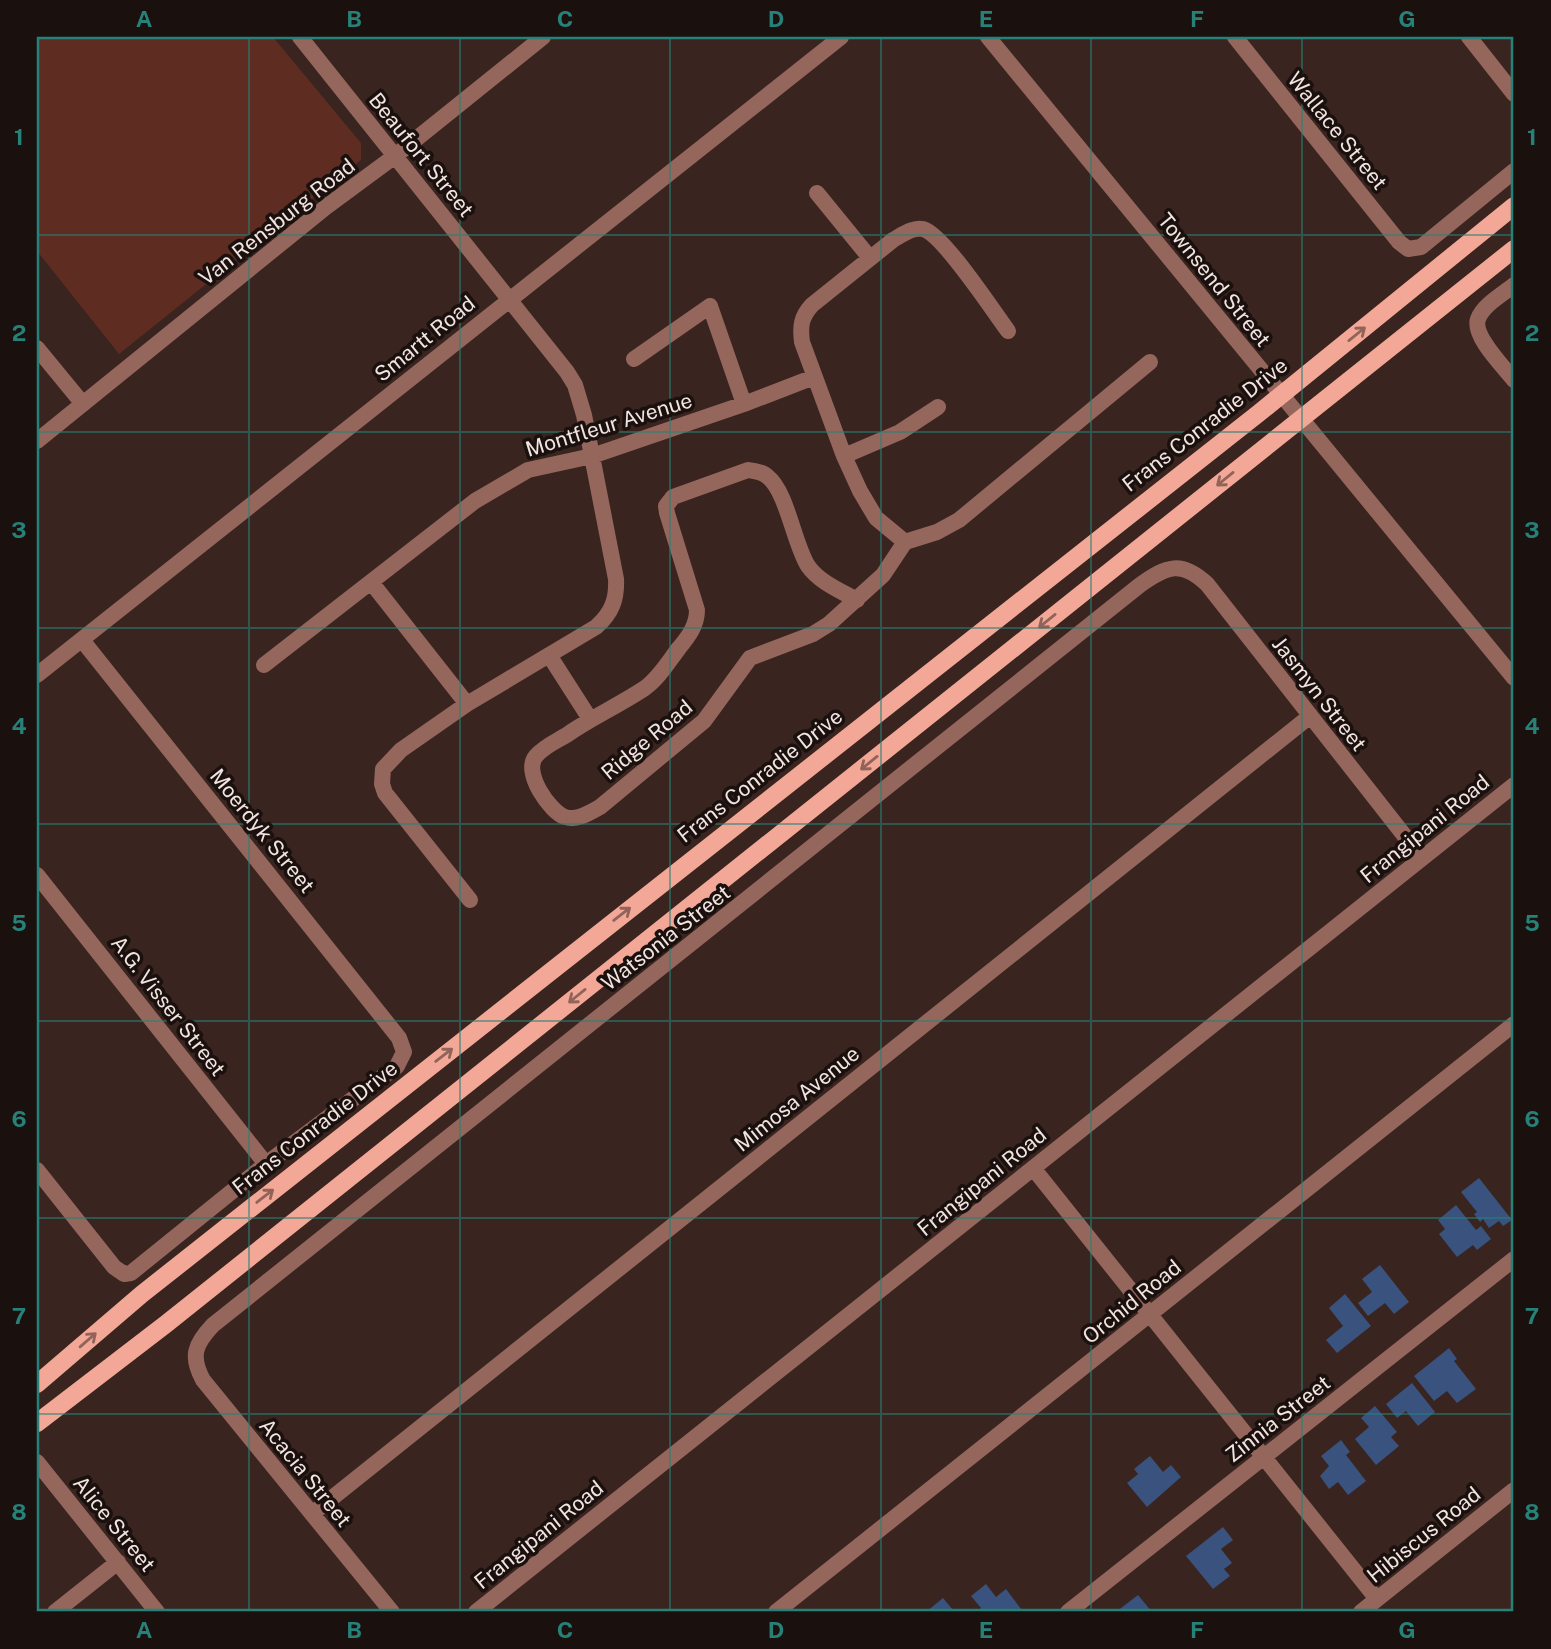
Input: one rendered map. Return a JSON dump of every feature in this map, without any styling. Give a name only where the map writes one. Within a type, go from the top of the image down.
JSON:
[{"type":"main road","name":"Frans Conradie Drive","points":[[37,1384],[142,1294],[1280,395],[1514,206]]},
{"type":"main road","points":[[37,1423],[177,1316],[1514,249]]},
{"type":"street","name":"Beaufort Street","points":[[300,37],[575,384],[592,456],[616,579],[615,601],[608,615],[596,627],[467,704],[401,750],[383,769],[385,793],[470,900]]},
{"type":"street","name":"Van Rensburg Road","points":[[37,441],[326,207],[395,156],[543,37]]},
{"type":"street","name":"Smartt Road","points":[[37,675],[841,37]]},
{"type":"street","name":"Townsend Street","points":[[988,37],[1514,678]]},
{"type":"street","name":"Wallace Street","points":[[1235,37],[1399,242],[1408,249],[1421,247],[1514,171]]},
{"type":"street","points":[[1469,37],[1514,94]]},
{"type":"street","points":[[817,193],[870,258]]},
{"type":"street","points":[[1008,331],[947,249],[930,232],[920,228],[904,233],[870,258],[812,305],[803,317],[802,342],[860,491],[876,518],[905,542],[937,532],[959,520],[1150,362]]},
{"type":"street","points":[[1514,285],[1486,308],[1477,326],[1485,344],[1514,380]]},
{"type":"street","points":[[634,359],[710,306],[744,404]]},
{"type":"street","points":[[37,348],[83,404]]},
{"type":"street","name":"Montfleur Avenue","points":[[264,665],[475,500],[528,470],[592,456],[814,377]]},
{"type":"street","points":[[845,456],[900,432],[938,407]]},
{"type":"street","name":"Ridge Road","points":[[857,600],[822,579],[809,566],[779,493],[768,477],[748,470],[673,497],[666,506],[697,610],[696,625],[652,682],[536,755],[531,774],[536,785],[564,817],[583,816],[600,807],[704,721],[750,658],[814,634],[829,624],[857,600],[883,575],[905,542]]},
{"type":"street","name":"Jasmyn Street","points":[[1176,567],[1188,569],[1207,584],[1422,858]]},
{"type":"street","name":"Watsonia Street","points":[[195,1355],[198,1345],[213,1325],[1140,585],[1163,570],[1176,567]]},
{"type":"street","points":[[371,582],[467,704]]},
{"type":"street","name":"Moerdyk Street","points":[[82,640],[399,1038],[404,1052],[397,1066],[266,1164]]},
{"type":"street","points":[[549,654],[590,719]]},
{"type":"street","name":"Mimosa Avenue","points":[[312,1514],[1309,717]]},
{"type":"street","name":"Frangipani Road","points":[[476,1612],[1514,785]]},
{"type":"street","name":"A.G. Visser Street","points":[[37,875],[266,1164]]},
{"type":"street","name":"Orchid Road","points":[[776,1612],[1514,1024]]},
{"type":"street","points":[[37,1170],[114,1267],[128,1274],[136,1271],[266,1164]]},
{"type":"street","points":[[1033,1168],[1377,1600]]},
{"type":"street","name":"Zinnia Street","points":[[1068,1612],[1514,1259]]},
{"type":"street","name":"Acacia Street","points":[[195,1355],[195,1364],[203,1380],[392,1612]]},
{"type":"street","name":"Alice Street","points":[[37,1462],[157,1612]]},
{"type":"street","name":"Hibiscus Road","points":[[1361,1612],[1514,1490]]},
{"type":"street","points":[[55,1612],[118,1562]]},
{"type":"shaded area","points":[[37,37],[273,37],[361,143],[361,160],[119,354],[37,251]]},
{"type":"building","points":[[1479,1178],[1512,1220],[1503,1226],[1499,1221],[1489,1228],[1483,1219],[1480,1222],[1474,1214],[1477,1212],[1461,1192]]},
{"type":"building","points":[[1456,1205],[1476,1230],[1481,1226],[1491,1239],[1477,1250],[1473,1245],[1457,1257],[1439,1234],[1445,1229],[1438,1220]]},
{"type":"building","points":[[1380,1265],[1409,1302],[1394,1314],[1385,1303],[1368,1316],[1358,1303],[1372,1292],[1362,1279]]},
{"type":"building","points":[[1345,1294],[1371,1326],[1337,1353],[1326,1340],[1343,1326],[1329,1308]]},
{"type":"building","points":[[1449,1348],[1457,1359],[1454,1361],[1476,1389],[1457,1403],[1447,1391],[1434,1401],[1414,1376]]},
{"type":"building","points":[[1412,1383],[1435,1412],[1418,1426],[1406,1411],[1397,1418],[1386,1404]]},
{"type":"building","points":[[1375,1406],[1397,1432],[1391,1437],[1399,1446],[1376,1465],[1355,1439],[1369,1427],[1361,1418]]},
{"type":"building","points":[[1341,1440],[1350,1452],[1346,1455],[1366,1481],[1348,1495],[1338,1482],[1329,1489],[1320,1476],[1329,1466],[1321,1456]]},
{"type":"building","points":[[1150,1456],[1163,1472],[1171,1465],[1181,1477],[1147,1507],[1127,1483],[1138,1474],[1134,1469]]},
{"type":"building","points":[[1223,1527],[1233,1540],[1221,1549],[1232,1563],[1224,1569],[1230,1576],[1213,1589],[1186,1556]]},
{"type":"building","points":[[986,1584],[996,1597],[1006,1589],[1021,1609],[1017,1612],[976,1612],[981,1608],[971,1596]]},
{"type":"building","points":[[1138,1595],[1152,1612],[1116,1612]]},
{"type":"building","points":[[943,1598],[953,1610],[926,1612]]}]
